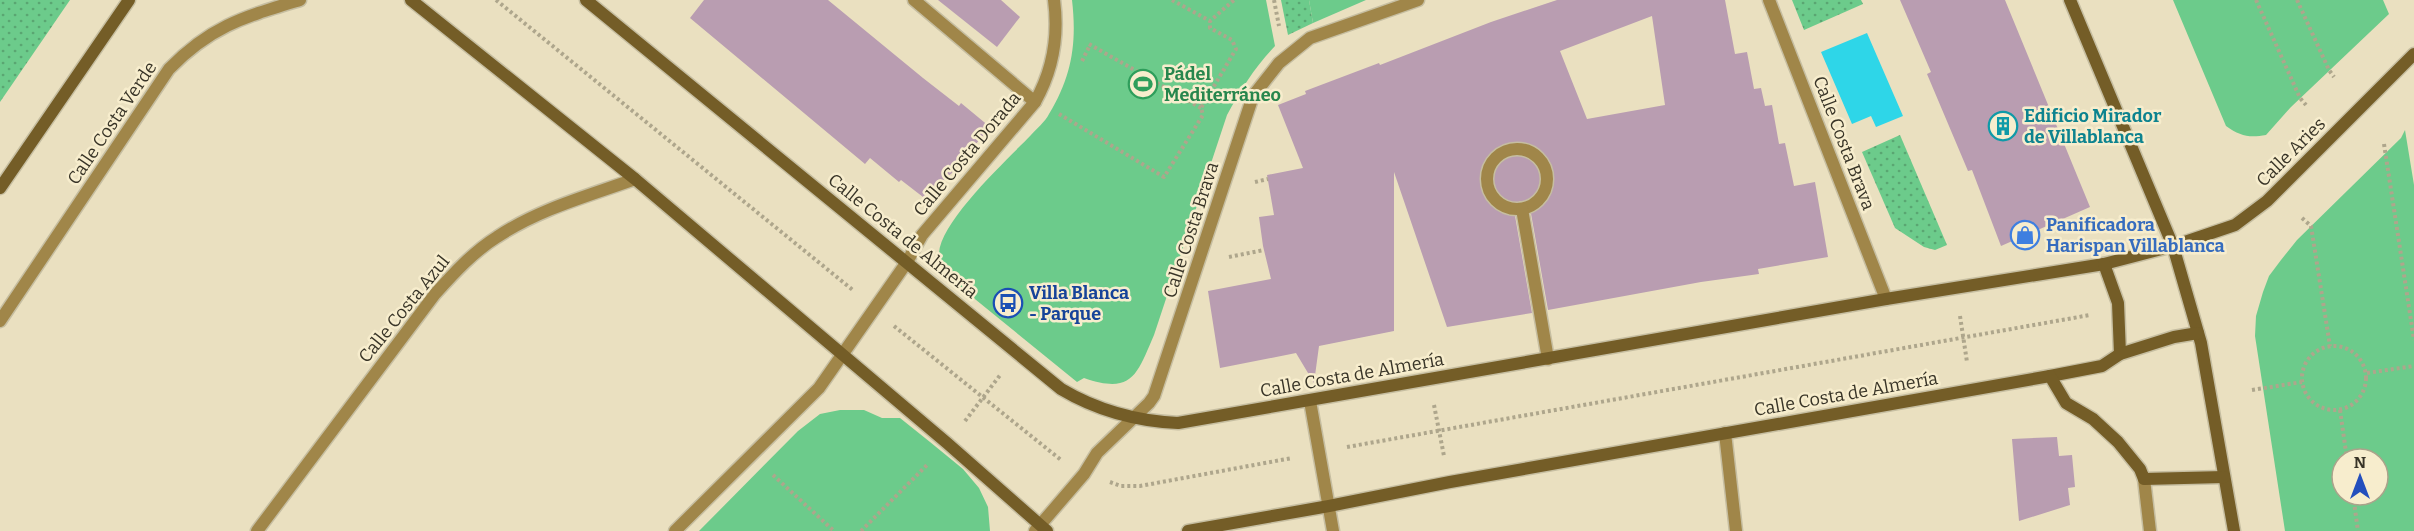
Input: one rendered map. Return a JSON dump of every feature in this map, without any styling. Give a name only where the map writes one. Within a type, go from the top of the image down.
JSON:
[{"type":"street","points":[[0,188],[129,0]]},
{"type":"street","name":"Calle Costa Verde","points":[[0,321],[169,69],[206,36],[227,24],[300,0]]},
{"type":"street","points":[[411,0],[635,179],[1009,496],[1040,529]]},
{"type":"street","name":"Calle Costa de Almería","points":[[586,0],[1061,389],[1084,403],[1133,418],[1178,423],[1886,299],[2104,264],[2173,246]]},
{"type":"street","points":[[914,0],[1035,102]]},
{"type":"street","name":"Calle Costa Dorada","points":[[675,531],[819,388],[907,262],[922,235],[1035,102],[1046,82],[1053,57],[1056,33],[1054,0]]},
{"type":"street","name":"Calle Costa Brava","points":[[1040,529],[1084,474],[1097,453],[1154,396],[1253,96],[1279,63],[1310,38],[1418,0]]},
{"type":"street","name":"Calle Costa Brava","points":[[1769,0],[1886,299]]},
{"type":"street","points":[[2070,0],[2173,246],[2198,333],[2234,531]]},
{"type":"street","name":"Calle Aries","points":[[2173,246],[2235,225],[2267,201],[2414,54]]},
{"type":"street","points":[[1525,150],[1534,154],[1542,161],[1546,171],[1545,191],[1530,206],[1521,209],[1512,209],[1496,200],[1487,183],[1490,165],[1504,151],[1525,150]]},
{"type":"street","name":"Calle Costa Azul","points":[[257,531],[435,294],[468,260],[496,237],[524,221],[635,179]]},
{"type":"street","points":[[1521,209],[1548,359]]},
{"type":"street","points":[[2104,264],[2118,303],[2120,354]]},
{"type":"street","name":"Calle Costa de Almería","points":[[1188,531],[2102,366],[2120,354],[2174,337],[2198,333]]},
{"type":"street","points":[[2050,376],[2066,403],[2106,429],[2130,456],[2144,478],[2151,531]]},
{"type":"street","points":[[1310,401],[1333,531]]},
{"type":"street","points":[[1725,433],[1737,531]]},
{"type":"street","points":[[2144,478],[2224,477]]},
{"type":"path","points":[[496,0],[857,294]]},
{"type":"path","points":[[1172,0],[1210,21]]},
{"type":"path","points":[[1201,108],[1236,49],[1232,40],[1210,28],[1210,21],[1234,0]]},
{"type":"path","points":[[1274,0],[1280,31]]},
{"type":"path","points":[[2256,0],[2300,98],[2306,105]]},
{"type":"path","points":[[2297,0],[2334,77]]},
{"type":"path","points":[[1056,112],[1164,177],[1203,115],[1201,108],[1082,40]]},
{"type":"path","points":[[2384,144],[2414,340]]},
{"type":"path","points":[[2302,218],[2311,226],[2330,346]]},
{"type":"path","points":[[1232,256],[1264,250]]},
{"type":"path","points":[[1960,312],[1968,368]]},
{"type":"path","points":[[1340,448],[2102,313]]},
{"type":"path","points":[[889,322],[1064,462]]},
{"type":"path","points":[[2330,346],[2347,347],[2357,354],[2364,363],[2367,373],[2362,395],[2355,403],[2340,410],[2326,410],[2316,405],[2308,398],[2302,382],[2302,369],[2307,359],[2315,352],[2330,346]]},
{"type":"path","points":[[2367,373],[2414,366]]},
{"type":"path","points":[[959,428],[1006,367]]},
{"type":"path","points":[[2253,390],[2302,382]]},
{"type":"path","points":[[1432,396],[1445,460]]},
{"type":"path","points":[[2340,410],[2346,447]]},
{"type":"path","points":[[1106,480],[1121,486],[1140,486],[1301,456]]},
{"type":"path","points":[[861,531],[933,459]]},
{"type":"path","points":[[768,470],[834,531]]},
{"type":"path","points":[[2355,507],[2358,531]]},
{"type":"green space","points":[[0,0],[70,0],[0,102]]},
{"type":"green space","points":[[1072,0],[1266,0],[1275,46],[1249,79],[1227,115],[1154,335],[1143,361],[1131,378],[1113,384],[1084,378],[1077,382],[949,278],[939,257],[943,239],[963,207],[1043,122],[1057,100],[1071,59],[1074,31]]},
{"type":"green space","points":[[1281,0],[1309,0],[1313,23],[1288,35]]},
{"type":"green space","points":[[1309,0],[1366,0],[1313,23]]},
{"type":"green space","points":[[1792,0],[1861,0],[1863,4],[1804,30]]},
{"type":"green space","points":[[2173,0],[2383,0],[2389,14],[2291,107],[2266,135],[2250,136],[2240,134],[2226,126]]},
{"type":"green space","points":[[2405,130],[2414,185],[2414,531],[2285,531],[2255,336],[2256,316],[2269,276],[2297,240],[2401,138]]},
{"type":"green space","points":[[1900,135],[1947,245],[1935,250],[1924,247],[1895,228],[1862,152]]},
{"type":"green space","points":[[840,410],[864,410],[882,418],[900,418],[930,442],[963,469],[979,488],[988,507],[990,531],[699,531],[798,431],[820,414]]},
{"type":"water","points":[[1867,33],[1903,116],[1876,127],[1871,116],[1852,124],[1821,52]]},
{"type":"building","points":[[704,0],[828,0],[923,78],[959,106],[961,103],[990,127],[952,173],[923,197],[901,180],[899,182],[870,158],[865,164],[690,18]]},
{"type":"building","points":[[938,0],[1001,0],[1020,17],[997,47]]},
{"type":"building","points":[[1557,0],[1725,0],[1735,54],[1747,52],[1754,89],[1761,88],[1765,106],[1772,105],[1779,144],[1785,143],[1794,186],[1815,182],[1828,257],[1758,269],[1759,274],[1701,282],[1548,310],[1530,208],[1525,202],[1520,201],[1514,210],[1532,313],[1447,327],[1394,172],[1394,331],[1319,346],[1314,383],[1296,353],[1220,368],[1208,291],[1271,279],[1259,217],[1274,215],[1267,175],[1303,168],[1278,105],[1306,94],[1305,91]],"holes":[[[1652,16],[1665,105],[1587,119],[1560,51]]]},
{"type":"building","name":"Edificio Mirador de Villablanca","points":[[1900,0],[2005,0],[2090,207],[2001,246],[1972,170],[1968,171],[1927,74],[1931,72]]},
{"type":"building","points":[[2057,437],[2059,456],[2072,455],[2075,487],[2068,488],[2070,505],[2019,521],[2012,439]]},
{"type":"place","name":"Pádel Mediterráneo","points":[[1143,84]]},
{"type":"place","name":"Edificio Mirador de Villablanca","points":[[2003,126]]},
{"type":"place","name":"Panificadora Harispan Villablanca","points":[[2025,235]]},
{"type":"place","name":"Villa Blanca - Parque","points":[[1008,303]]}]
